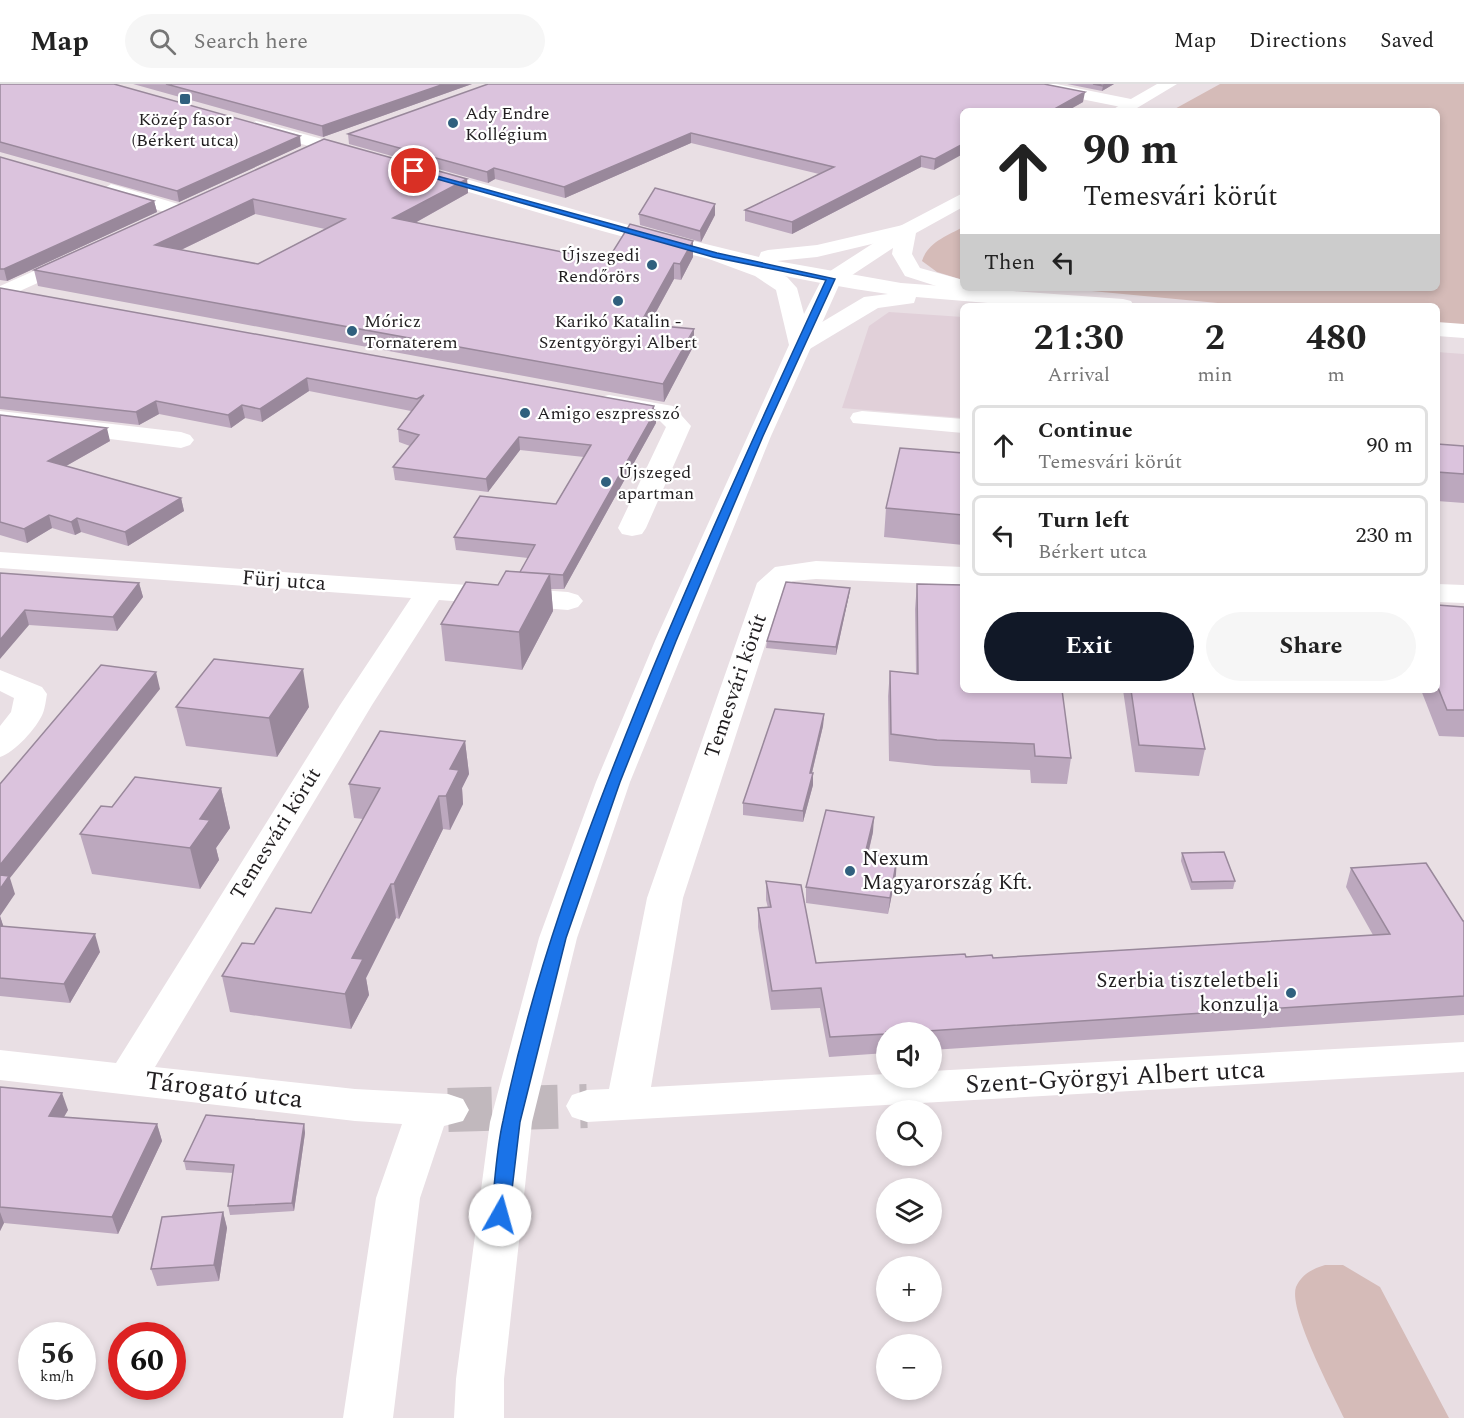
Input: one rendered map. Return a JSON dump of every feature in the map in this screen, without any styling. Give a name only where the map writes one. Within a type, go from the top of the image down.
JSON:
[{"type":"street","points":[[1031,84],[1125,108],[1169,84]]},
{"type":"street","points":[[243,122],[380,161]]},
{"type":"street","points":[[292,159],[353,134]]},
{"type":"street","points":[[403,167],[716,255],[831,279],[1082,303]]},
{"type":"street","points":[[89,184],[178,210]]},
{"type":"street","points":[[157,220],[199,201]]},
{"type":"street","points":[[479,1418],[480,1379],[511,1122],[558,938],[614,782],[758,436],[831,279],[907,230],[960,201]]},
{"type":"street","points":[[716,255],[790,255],[907,230]]},
{"type":"street","points":[[907,230],[902,254],[912,272],[960,287]]},
{"type":"street","points":[[3,291],[93,250]]},
{"type":"street","points":[[716,255],[780,281],[786,288],[800,345]]},
{"type":"street","points":[[3,291],[43,297]]},
{"type":"street","points":[[979,291],[1014,298]]},
{"type":"street","points":[[800,345],[872,302],[916,298],[1014,298]]},
{"type":"street","points":[[1440,329],[1464,331]]},
{"type":"street","points":[[582,397],[664,411],[679,426],[632,528]]},
{"type":"street","points":[[0,418],[181,440]]},
{"type":"street","points":[[862,418],[960,426]]},
{"type":"street","name":"Fürj utca","points":[[0,560],[568,601]]},
{"type":"street","name":"Temesvári körút","points":[[627,1103],[665,898],[771,583],[785,573],[816,570],[960,576]]},
{"type":"street","name":"Temesvári körút","points":[[127,1079],[356,705],[430,592]]},
{"type":"street","points":[[1440,593],[1464,594]]},
{"type":"street","points":[[0,679],[31,694],[27,713],[0,747]]},
{"type":"street","name":"Szent-Györgyi Albert utca","points":[[586,1106],[1464,1057]]},
{"type":"street","name":"Tárogató utca","points":[[0,1065],[355,1105],[438,1110],[398,1198],[368,1418]]},
{"type":"shaded area","points":[[1220,84],[1464,84],[1464,326],[1440,324],[1440,303],[1218,303],[1092,291],[1440,291],[1440,108],[1176,108]]},
{"type":"shaded area","points":[[960,229],[960,279],[937,272],[922,261],[933,244]]},
{"type":"shaded area","points":[[889,312],[960,317],[960,418],[842,408],[869,326]]},
{"type":"shaded area","points":[[1440,352],[1464,354],[1464,458],[1440,456]]},
{"type":"shaded area","points":[[1325,1265],[1343,1265],[1380,1287],[1449,1418],[1344,1418],[1305,1332],[1295,1298],[1296,1287],[1304,1275]]},
{"type":"building","points":[[0,84],[114,84],[300,136],[177,191],[0,142]]},
{"type":"building","points":[[166,84],[444,84],[322,126]]},
{"type":"building","points":[[488,84],[1044,84],[1085,92],[1056,108],[960,108],[960,146],[935,159],[921,156],[792,222],[745,210],[834,167],[691,133],[564,187],[494,168],[487,172],[348,134]]},
{"type":"building","points":[[324,139],[467,179],[393,218],[607,261],[630,224],[693,241],[680,264],[674,263],[640,324],[694,329],[663,384],[34,270]],"holes":[[[253,199],[345,219],[258,264],[155,245]]]},
{"type":"building","points":[[0,157],[154,201],[0,269]]},
{"type":"building","points":[[655,188],[715,204],[700,231],[639,214]]},
{"type":"building","points":[[0,288],[654,406],[652,410],[656,410],[563,575],[520,572],[535,545],[454,537],[480,496],[556,504],[591,445],[519,437],[486,479],[393,467],[419,435],[398,429],[424,395],[417,399],[307,378],[260,409],[242,405],[228,415],[156,401],[136,412],[0,397]]},
{"type":"building","points":[[0,415],[107,428],[48,461],[181,498],[125,532],[77,518],[71,522],[49,515],[24,529],[0,522]]},
{"type":"building","points":[[1440,444],[1464,446],[1464,474],[1440,472]]},
{"type":"building","points":[[900,448],[960,453],[960,515],[886,508]]},
{"type":"building","points":[[506,571],[550,574],[519,632],[441,624],[466,582],[498,585]]},
{"type":"building","points":[[0,573],[139,583],[113,617],[25,610],[0,640]]},
{"type":"building","points":[[786,582],[850,588],[836,647],[767,641]]},
{"type":"building","points":[[917,584],[960,585],[960,693],[1062,693],[1071,758],[1035,756],[1034,744],[937,740],[891,734],[890,671],[918,674]]},
{"type":"building","points":[[1440,605],[1464,607],[1464,710],[1447,710],[1440,692]]},
{"type":"building","points":[[214,659],[303,669],[269,718],[176,707]]},
{"type":"building","points":[[101,665],[156,672],[0,865],[0,784]]},
{"type":"building","points":[[1131,693],[1193,693],[1205,749],[1139,745]]},
{"type":"building","points":[[775,709],[824,714],[803,811],[743,803]]},
{"type":"building","points":[[380,731],[465,741],[450,769],[459,770],[446,796],[439,796],[394,884],[391,884],[352,958],[363,959],[345,994],[222,976],[242,943],[254,944],[276,908],[311,913],[380,788],[349,784]]},
{"type":"building","points":[[135,777],[221,788],[200,819],[210,820],[190,848],[80,834],[101,806],[112,807]]},
{"type":"building","points":[[826,810],[874,817],[865,854],[897,858],[890,898],[806,887]]},
{"type":"building","points":[[1224,852],[1235,881],[1192,882],[1182,853]]},
{"type":"building","points":[[1426,863],[1464,921],[1464,996],[942,1030],[942,1022],[876,1022],[876,1035],[830,1037],[821,988],[772,991],[758,908],[771,907],[766,881],[801,885],[816,963],[965,954],[966,957],[992,955],[993,958],[1390,934],[1351,868]]},
{"type":"building","points":[[0,875],[9,876],[0,889]]},
{"type":"building","points":[[0,926],[95,934],[64,984],[0,978]]},
{"type":"building","points":[[0,1087],[62,1093],[49,1116],[157,1124],[112,1217],[0,1207]]},
{"type":"building","points":[[206,1115],[304,1124],[292,1203],[228,1206],[234,1165],[184,1161]]},
{"type":"building","points":[[223,1212],[214,1265],[151,1269],[162,1217]]},
{"type":"tunnel","points":[[448,1110],[587,1106]]},
{"type":"place","name":"Közép fasor (Bérkert utca)","points":[[185,99]]},
{"type":"place","name":"Ady Endre Kollégium","points":[[453,123]]},
{"type":"place","name":"Újszegedi Rendőrörs","points":[[652,265]]},
{"type":"place","name":"Karikó Katalin - Szentgyörgyi Albert","points":[[618,301]]},
{"type":"place","name":"Móricz Tornaterem","points":[[352,331]]},
{"type":"place","name":"Amigo eszpresszó","points":[[525,413]]},
{"type":"place","name":"Újszeged apartman","points":[[606,482]]},
{"type":"place","name":"Nexum Magyarország Kft.","points":[[850,871]]},
{"type":"place","name":"Szerbia tiszteletbeli konzulja","points":[[1291,993]]},
{"type":"route","points":[[414,171],[716,255],[831,279],[758,436],[670,641],[614,782],[558,938],[511,1122],[500,1215]]}]
